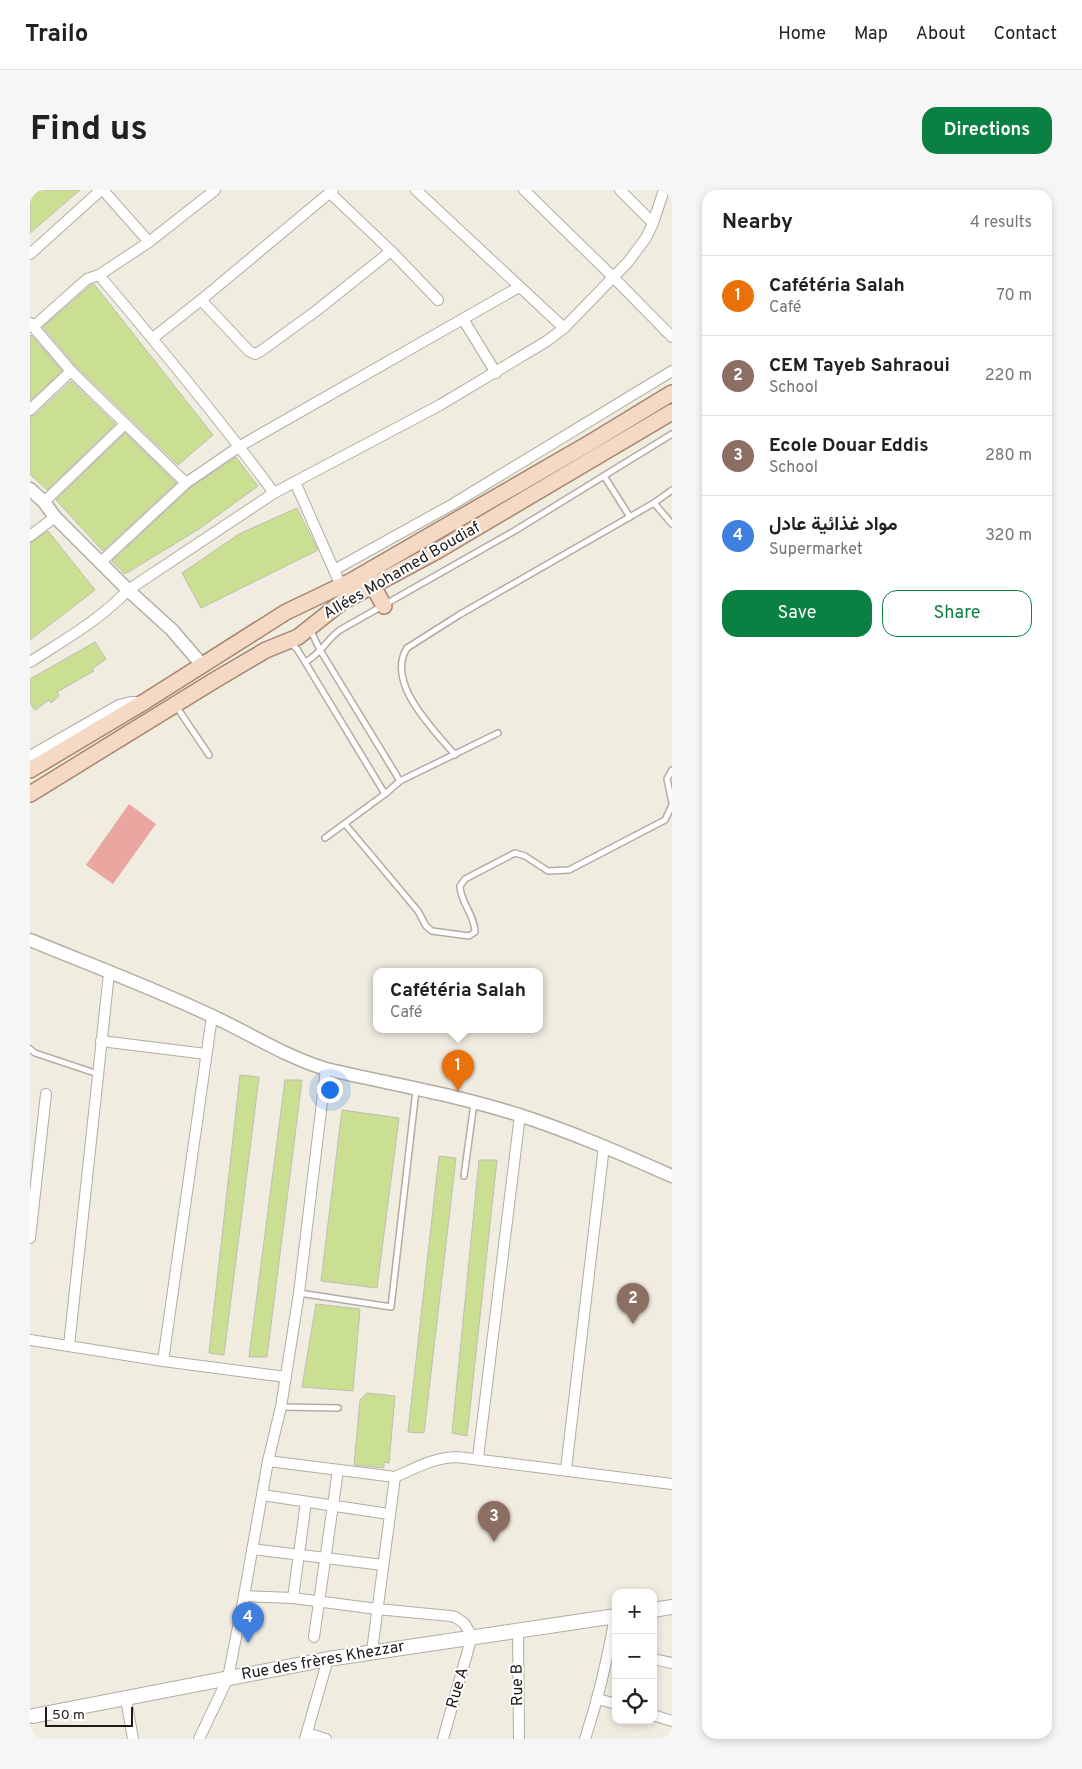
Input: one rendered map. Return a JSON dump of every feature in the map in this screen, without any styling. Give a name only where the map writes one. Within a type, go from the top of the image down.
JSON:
[{"type":"main road","name":"Allées Mohamed Boudiaf","points":[[30,770],[144,702],[286,612],[340,586],[588,444],[672,393]]},
{"type":"main road","name":"Allées Mohamed Boudiaf","points":[[30,794],[266,650],[289,642],[310,628],[334,607],[437,551],[672,412]]},
{"type":"main road","points":[[372,586],[384,606]]},
{"type":"main road","points":[[299,606],[310,628]]},
{"type":"main road","points":[[273,620],[280,634],[289,642]]},
{"type":"main road","points":[[657,1609],[672,1607]]},
{"type":"main road","name":"Rue des frères Khezzar","points":[[31,1716],[328,1659],[612,1616]]},
{"type":"street","points":[[30,254],[102,190],[149,242]]},
{"type":"street","points":[[186,483],[71,371],[32,325],[87,279],[99,274],[149,242],[201,194],[215,190]]},
{"type":"street","points":[[416,190],[564,328]]},
{"type":"street","points":[[524,190],[672,337]]},
{"type":"street","points":[[620,190],[653,223]]},
{"type":"street","points":[[30,662],[97,618],[128,590],[274,493],[440,405],[547,341],[564,328],[637,250],[646,238],[653,223],[664,190]]},
{"type":"street","points":[[152,338],[201,300],[331,191],[438,300]]},
{"type":"street","points":[[201,300],[254,354],[316,312],[391,251]]},
{"type":"street","points":[[99,274],[240,446],[274,493]]},
{"type":"street","points":[[101,562],[186,483],[240,446],[518,287]]},
{"type":"street","points":[[462,319],[496,373]]},
{"type":"street","points":[[30,410],[71,371]]},
{"type":"street","points":[[334,570],[453,504],[672,371]]},
{"type":"street","points":[[44,502],[125,424]]},
{"type":"street","points":[[295,482],[340,586]]},
{"type":"street","points":[[30,489],[44,502],[55,517],[128,590],[162,620],[202,665]]},
{"type":"street","points":[[30,536],[55,517]]},
{"type":"street","points":[[30,756],[119,705],[131,702],[144,702]]},
{"type":"street","points":[[30,940],[212,1016],[288,1055],[326,1069],[474,1102],[520,1115],[604,1146],[672,1176]]},
{"type":"street","points":[[69,1346],[109,973]]},
{"type":"street","points":[[162,1361],[212,1016]]},
{"type":"street","points":[[101,1041],[206,1054]]},
{"type":"street","points":[[199,1739],[228,1678],[268,1461],[281,1407],[299,1293],[326,1069]]},
{"type":"street","points":[[30,1238],[46,1094]]},
{"type":"street","points":[[478,1458],[520,1115]]},
{"type":"street","points":[[566,1469],[604,1146]]},
{"type":"street","points":[[30,1340],[162,1361],[286,1377]]},
{"type":"street","points":[[268,1461],[395,1477],[429,1461],[441,1458],[478,1458],[672,1484]]},
{"type":"street","points":[[314,1637],[338,1470]]},
{"type":"street","points":[[372,1652],[395,1477]]},
{"type":"street","points":[[262,1495],[389,1514]]},
{"type":"street","points":[[293,1598],[306,1502]]},
{"type":"street","points":[[252,1549],[383,1565]]},
{"type":"street","points":[[244,1596],[293,1598],[455,1617],[464,1623],[472,1636]]},
{"type":"street","name":"Rue B","points":[[518,1630],[519,1739]]},
{"type":"street","name":"Rue A","points":[[443,1739],[472,1636]]},
{"type":"street","points":[[585,1739],[612,1654]]},
{"type":"street","points":[[326,1739],[306,1736],[328,1659]]},
{"type":"street","points":[[657,1660],[672,1662]]},
{"type":"street","points":[[126,1699],[132,1739]]},
{"type":"street","points":[[598,1699],[612,1703]]},
{"type":"street","points":[[657,1716],[672,1720]]},
{"type":"lane","points":[[305,662],[312,658],[340,630],[516,530],[672,434]]},
{"type":"lane","points":[[604,476],[630,517]]},
{"type":"lane","points":[[455,755],[414,708],[403,680],[400,666],[401,657],[406,648],[459,615],[654,503],[672,490]]},
{"type":"lane","points":[[654,503],[672,524]]},
{"type":"lane","points":[[310,628],[320,650],[400,781]]},
{"type":"lane","points":[[289,642],[305,662],[385,794]]},
{"type":"lane","points":[[176,704],[209,755]]},
{"type":"lane","points":[[325,838],[400,781],[498,732]]},
{"type":"lane","points":[[345,824],[418,911],[426,926],[432,931],[468,936],[475,932],[475,925],[460,894],[460,886],[465,879],[515,853],[525,856],[548,871],[569,870],[665,820],[672,804],[667,779],[672,770]]},
{"type":"lane","points":[[30,1049],[35,1053],[98,1074]]},
{"type":"lane","points":[[299,1293],[391,1306],[416,1090]]},
{"type":"lane","points":[[464,1176],[474,1102]]},
{"type":"lane","points":[[281,1407],[338,1408]]},
{"type":"shaded area","points":[[129,804],[156,824],[113,884],[86,865]]},
{"type":"building","points":[[30,190],[80,190],[30,233]]},
{"type":"building","points":[[94,284],[213,435],[178,465],[76,366],[43,327]]},
{"type":"building","points":[[30,336],[62,371],[30,401]]},
{"type":"building","points":[[71,381],[115,424],[47,490],[30,474],[30,417],[35,415]]},
{"type":"building","points":[[125,433],[176,483],[103,551],[56,500]]},
{"type":"building","points":[[236,457],[258,486],[199,529],[125,574],[112,561],[190,488]]},
{"type":"building","points":[[297,508],[318,550],[201,608],[182,573],[239,534]]},
{"type":"building","points":[[48,531],[95,590],[30,640],[30,543]]},
{"type":"building","points":[[95,642],[106,659],[92,669],[94,671],[57,692],[59,696],[51,703],[49,700],[35,710],[30,703],[30,679]]},
{"type":"building","points":[[240,1075],[259,1077],[224,1355],[209,1353]]},
{"type":"building","points":[[285,1080],[302,1080],[267,1357],[249,1357]]},
{"type":"building","points":[[342,1110],[399,1118],[377,1288],[321,1281]]},
{"type":"building","points":[[439,1156],[456,1158],[424,1433],[408,1432]]},
{"type":"building","points":[[479,1160],[497,1160],[467,1436],[452,1433]]},
{"type":"building","points":[[316,1304],[360,1309],[353,1391],[302,1387]]},
{"type":"building","points":[[367,1393],[395,1396],[389,1463],[384,1462],[384,1468],[354,1465],[360,1400]]},
{"type":"place","name":"Cafétéria Salah","points":[[458,1091]]},
{"type":"place","name":"CEM Tayeb Sahraoui","points":[[633,1324]]},
{"type":"place","name":"Ecole Douar Eddis","points":[[494,1542]]},
{"type":"place","name":"مواد غذائية عادل","points":[[248,1643]]}]
